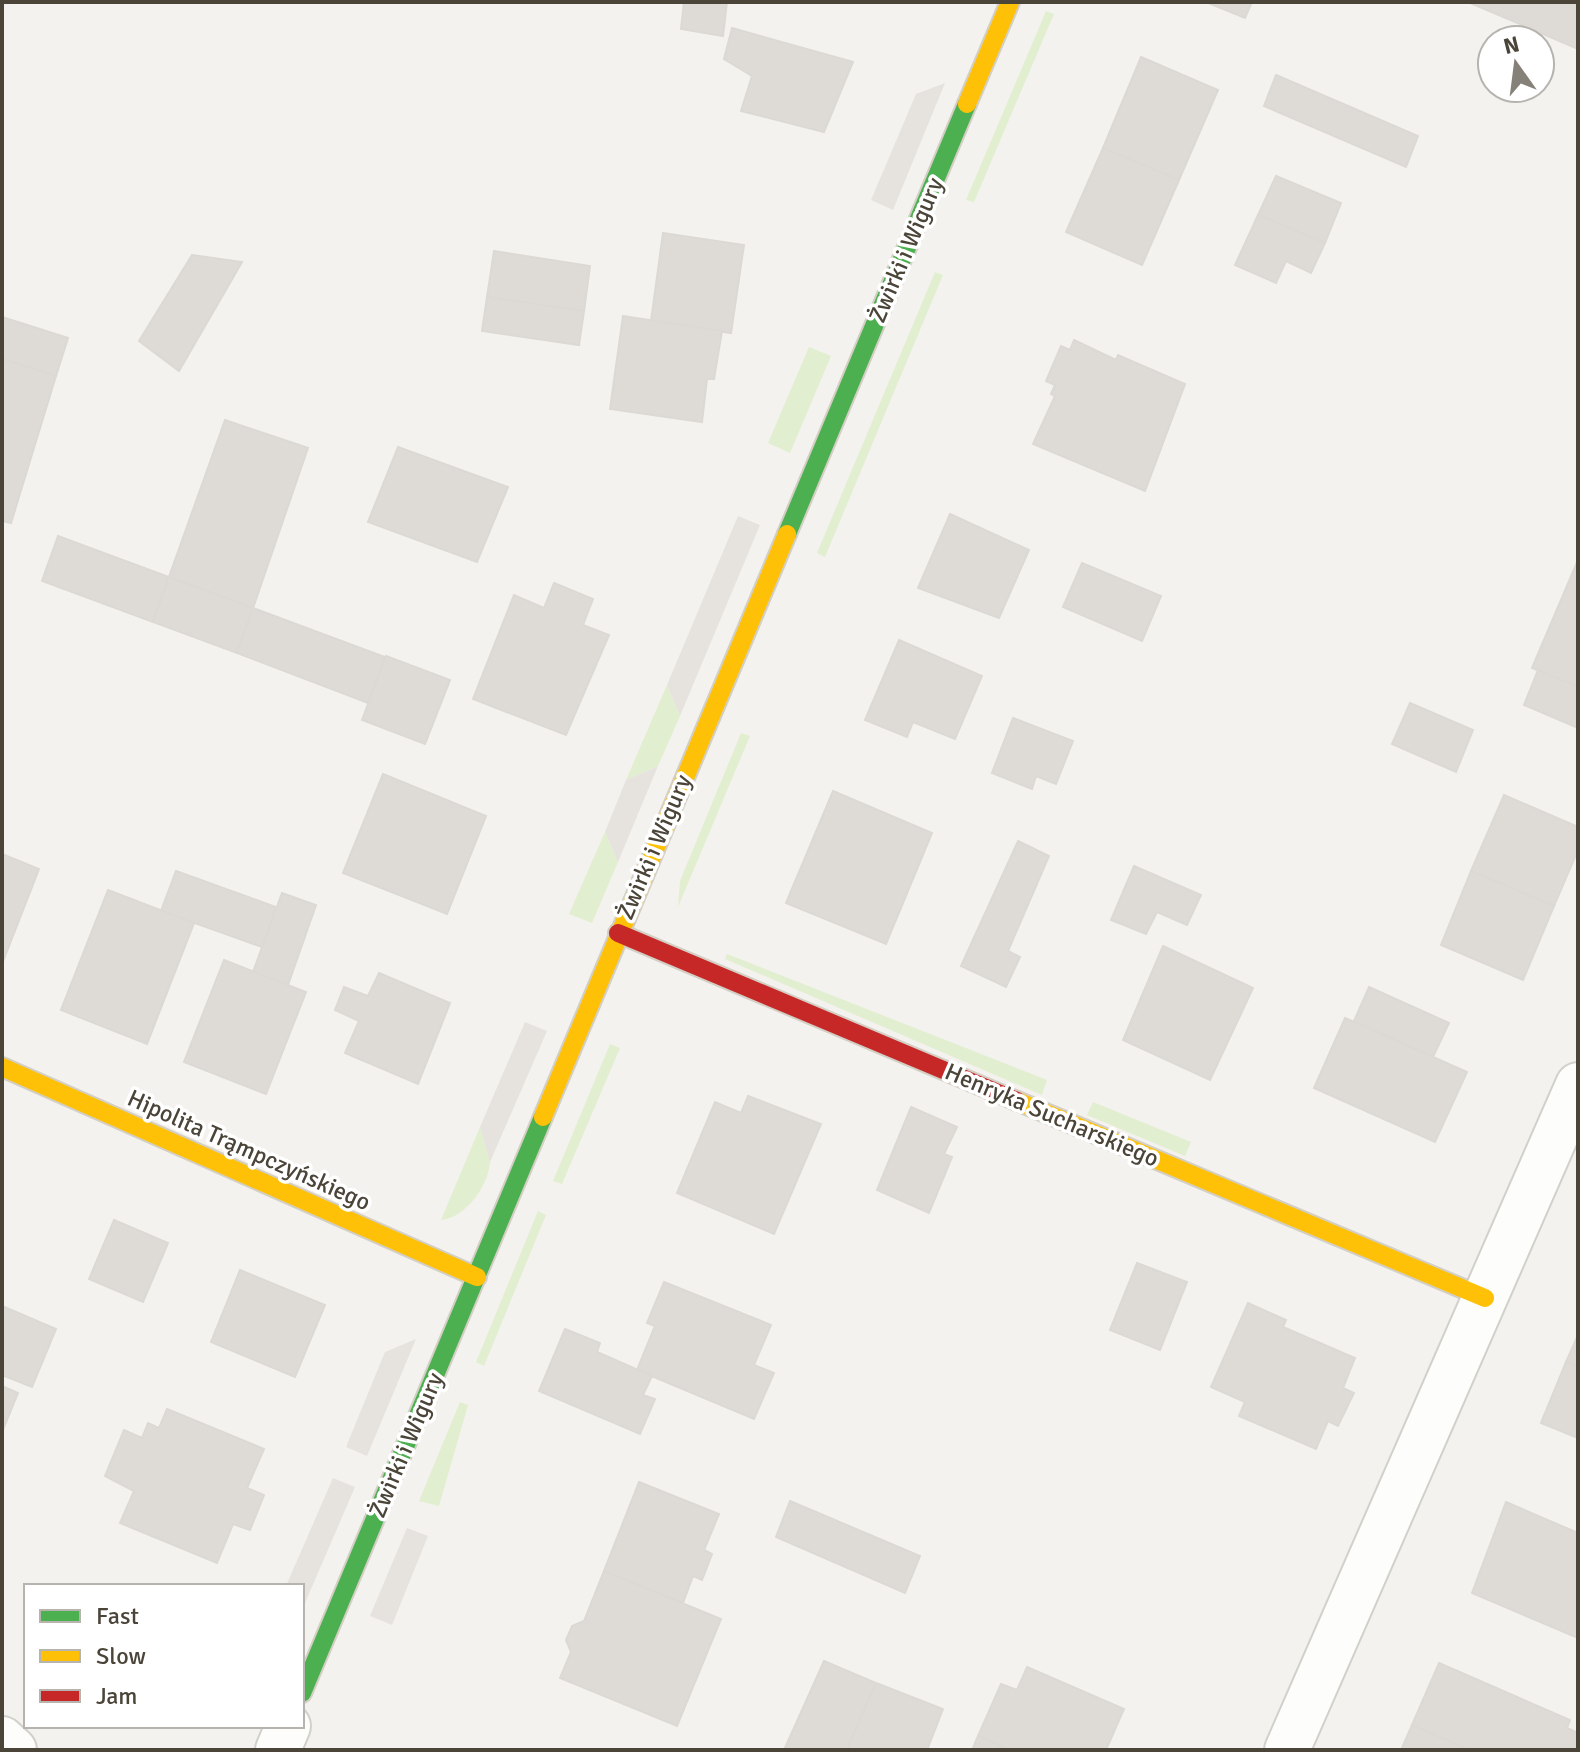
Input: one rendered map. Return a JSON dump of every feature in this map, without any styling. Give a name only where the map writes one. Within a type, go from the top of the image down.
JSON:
[{"type":"street","name":"Żwirki i Wigury","points":[[304,1688],[1010,2]]},
{"type":"street","name":"Henryka Sucharskiego","points":[[618,933],[1485,1298]]},
{"type":"street","name":"Hipolita Trąmpczyńskiego","points":[[2,1067],[477,1277]]},
{"type":"street","points":[[1287,1750],[1578,1085]]},
{"type":"street","points":[[278,1750],[287,1728]]},
{"type":"street","points":[[2,1739],[14,1750]]},
{"type":"green space","points":[[1046,11],[1054,14],[974,202],[966,200]]},
{"type":"green space","points":[[935,272],[943,275],[825,557],[817,553]]},
{"type":"green space","points":[[809,347],[831,356],[790,453],[768,443]]},
{"type":"green space","points":[[667,685],[680,716],[658,766],[626,780]]},
{"type":"green space","points":[[741,733],[750,736],[678,907],[680,881]]},
{"type":"green space","points":[[605,832],[618,862],[592,923],[569,914]]},
{"type":"green space","points":[[727,954],[1047,1080],[1042,1095],[725,959]]},
{"type":"green space","points":[[610,1044],[620,1048],[562,1184],[553,1181]]},
{"type":"green space","points":[[1093,1102],[1191,1142],[1185,1156],[1087,1115]]},
{"type":"green space","points":[[480,1127],[490,1158],[482,1188],[468,1206],[441,1220]]},
{"type":"green space","points":[[538,1211],[546,1215],[484,1366],[476,1362]]},
{"type":"green space","points":[[460,1402],[468,1405],[439,1506],[419,1501]]},
{"type":"shaded area","points":[[945,83],[893,210],[871,200],[916,94]]},
{"type":"shaded area","points":[[738,516],[760,525],[680,716],[667,685]]},
{"type":"shaded area","points":[[658,766],[618,862],[605,832],[626,780]]},
{"type":"shaded area","points":[[525,1022],[547,1031],[490,1162],[480,1127]]},
{"type":"shaded area","points":[[416,1339],[367,1456],[346,1447],[385,1352]]},
{"type":"shaded area","points":[[333,1478],[355,1487],[304,1605],[304,1584],[287,1584]]},
{"type":"shaded area","points":[[407,1528],[428,1536],[392,1625],[370,1616]]},
{"type":"building","points":[[684,2],[727,2],[723,36],[681,29]]},
{"type":"building","points":[[1206,2],[1252,2],[1245,18]]},
{"type":"building","points":[[1468,2],[1578,2],[1578,49],[1556,40],[1556,24],[1519,24]]},
{"type":"building","points":[[732,28],[853,62],[824,132],[741,111],[752,76],[724,59]]},
{"type":"building","points":[[1141,57],[1218,90],[1179,180],[1103,148]]},
{"type":"building","points":[[1276,75],[1418,136],[1406,167],[1264,106]]},
{"type":"building","points":[[1103,148],[1179,180],[1142,265],[1066,232]]},
{"type":"building","points":[[1276,176],[1341,203],[1325,243],[1258,215]]},
{"type":"building","points":[[1258,215],[1325,243],[1311,273],[1286,261],[1276,283],[1235,265]]},
{"type":"building","points":[[663,233],[744,245],[731,333],[651,321]]},
{"type":"building","points":[[494,251],[590,266],[584,311],[487,297]]},
{"type":"building","points":[[192,255],[242,262],[179,371],[139,341]]},
{"type":"building","points":[[487,297],[584,311],[579,345],[482,331]]},
{"type":"building","points":[[623,316],[722,331],[714,379],[707,379],[702,422],[610,409]]},
{"type":"building","points":[[2,317],[68,338],[56,376],[2,359]]},
{"type":"building","points":[[1074,340],[1116,360],[1118,355],[1185,384],[1145,491],[1033,444],[1055,396],[1051,394],[1055,385],[1046,381],[1061,346],[1070,350]]},
{"type":"building","points":[[2,359],[56,376],[11,523],[2,521]]},
{"type":"building","points":[[225,420],[308,448],[253,608],[169,577]]},
{"type":"building","points":[[398,447],[508,487],[477,562],[368,522]]},
{"type":"building","points":[[950,514],[1029,550],[999,618],[918,588]]},
{"type":"building","points":[[58,536],[169,577],[153,622],[42,581]]},
{"type":"building","points":[[1578,560],[1578,687],[1532,668]]},
{"type":"building","points":[[1082,563],[1161,596],[1142,641],[1063,607]]},
{"type":"building","points":[[169,577],[253,608],[237,653],[153,622]]},
{"type":"building","points":[[554,583],[593,599],[583,625],[609,635],[566,735],[473,699],[514,595],[544,608]]},
{"type":"building","points":[[253,608],[385,657],[368,703],[237,653]]},
{"type":"building","points":[[899,640],[982,676],[955,739],[913,722],[907,737],[865,720]]},
{"type":"building","points":[[386,656],[450,680],[425,744],[362,720]]},
{"type":"building","points":[[1538,670],[1578,687],[1578,728],[1524,705]]},
{"type":"building","points":[[1410,703],[1473,730],[1456,772],[1392,744]]},
{"type":"building","points":[[1013,718],[1073,741],[1056,784],[1036,776],[1032,789],[992,773]]},
{"type":"building","points":[[383,774],[486,816],[447,914],[343,873]]},
{"type":"building","points":[[833,791],[932,833],[886,944],[786,903]]},
{"type":"building","points":[[1504,795],[1578,827],[1578,850],[1554,906],[1471,871]]},
{"type":"building","points":[[1018,841],[1049,856],[1008,951],[1020,957],[1006,987],[961,966]]},
{"type":"building","points":[[2,854],[39,869],[2,964]]},
{"type":"building","points":[[1134,866],[1201,895],[1187,925],[1157,912],[1146,934],[1111,920]]},
{"type":"building","points":[[176,871],[276,907],[262,947],[161,911]]},
{"type":"building","points":[[1471,871],[1554,906],[1523,980],[1441,945]]},
{"type":"building","points":[[108,890],[194,923],[147,1044],[61,1010]]},
{"type":"building","points":[[282,893],[316,905],[288,985],[253,972]]},
{"type":"building","points":[[1163,946],[1253,988],[1210,1080],[1123,1040]]},
{"type":"building","points":[[224,960],[306,992],[266,1094],[184,1062]]},
{"type":"building","points":[[379,973],[450,1003],[418,1084],[345,1053],[359,1021],[335,1010],[344,987],[368,996]]},
{"type":"building","points":[[1369,987],[1449,1023],[1433,1057],[1354,1021]]},
{"type":"building","points":[[1345,1018],[1467,1072],[1435,1142],[1314,1088]]},
{"type":"building","points":[[748,1096],[821,1124],[774,1234],[677,1193],[715,1102],[741,1113]]},
{"type":"building","points":[[911,1107],[957,1127],[944,1154],[952,1157],[929,1213],[877,1190]]},
{"type":"building","points":[[114,1220],[168,1243],[143,1302],[89,1279]]},
{"type":"building","points":[[1137,1263],[1187,1282],[1160,1350],[1110,1330]]},
{"type":"building","points":[[240,1270],[325,1305],[295,1377],[211,1342]]},
{"type":"building","points":[[664,1282],[771,1325],[754,1365],[774,1373],[754,1419],[637,1370],[655,1326],[647,1323]]},
{"type":"building","points":[[1248,1303],[1286,1320],[1283,1327],[1355,1358],[1343,1388],[1354,1393],[1338,1426],[1328,1421],[1316,1449],[1239,1416],[1245,1402],[1211,1387]]},
{"type":"building","points":[[2,1306],[56,1329],[32,1387],[2,1375]]},
{"type":"building","points":[[565,1329],[600,1343],[597,1352],[652,1376],[643,1395],[655,1399],[640,1434],[539,1391]]},
{"type":"building","points":[[1578,1335],[1578,1367],[1566,1362]]},
{"type":"building","points":[[1566,1362],[1578,1367],[1578,1438],[1541,1423]]},
{"type":"building","points":[[2,1386],[18,1393],[2,1432]]},
{"type":"building","points":[[167,1409],[264,1449],[247,1488],[264,1495],[250,1530],[233,1524],[217,1563],[120,1523],[134,1491],[105,1476],[124,1430],[142,1438],[148,1423],[159,1428]]},
{"type":"building","points":[[639,1482],[719,1514],[704,1550],[712,1554],[702,1580],[693,1576],[683,1603],[604,1571]]},
{"type":"building","points":[[790,1501],[920,1556],[905,1593],[776,1537]]},
{"type":"building","points":[[1506,1502],[1578,1533],[1578,1638],[1472,1593]]},
{"type":"building","points":[[604,1571],[721,1619],[677,1726],[560,1678],[571,1652],[566,1640],[572,1626],[584,1621]]},
{"type":"building","points":[[824,1661],[876,1683],[847,1750],[784,1750]]},
{"type":"building","points":[[1439,1663],[1570,1720],[1567,1728],[1578,1733],[1578,1750],[1470,1750],[1412,1725]]},
{"type":"building","points":[[1027,1667],[1124,1709],[1106,1750],[1010,1750],[978,1736],[1001,1684],[1017,1690]]},
{"type":"building","points":[[876,1683],[943,1709],[927,1750],[847,1750]]},
{"type":"building","points":[[1412,1725],[1470,1750],[1401,1750]]},
{"type":"building","points":[[978,1736],[1010,1750],[972,1750]]},
{"type":"traffic: fast","points":[[787,534],[967,104]]},
{"type":"traffic: fast","points":[[304,1688],[543,1117]]},
{"type":"traffic: slow","points":[[967,104],[1010,2]]},
{"type":"traffic: slow","points":[[543,1117],[787,534]]},
{"type":"traffic: slow","points":[[2,1067],[477,1277]]},
{"type":"traffic: slow","points":[[1017,1101],[1485,1298]]},
{"type":"traffic: jam","points":[[618,933],[1017,1101]]}]
